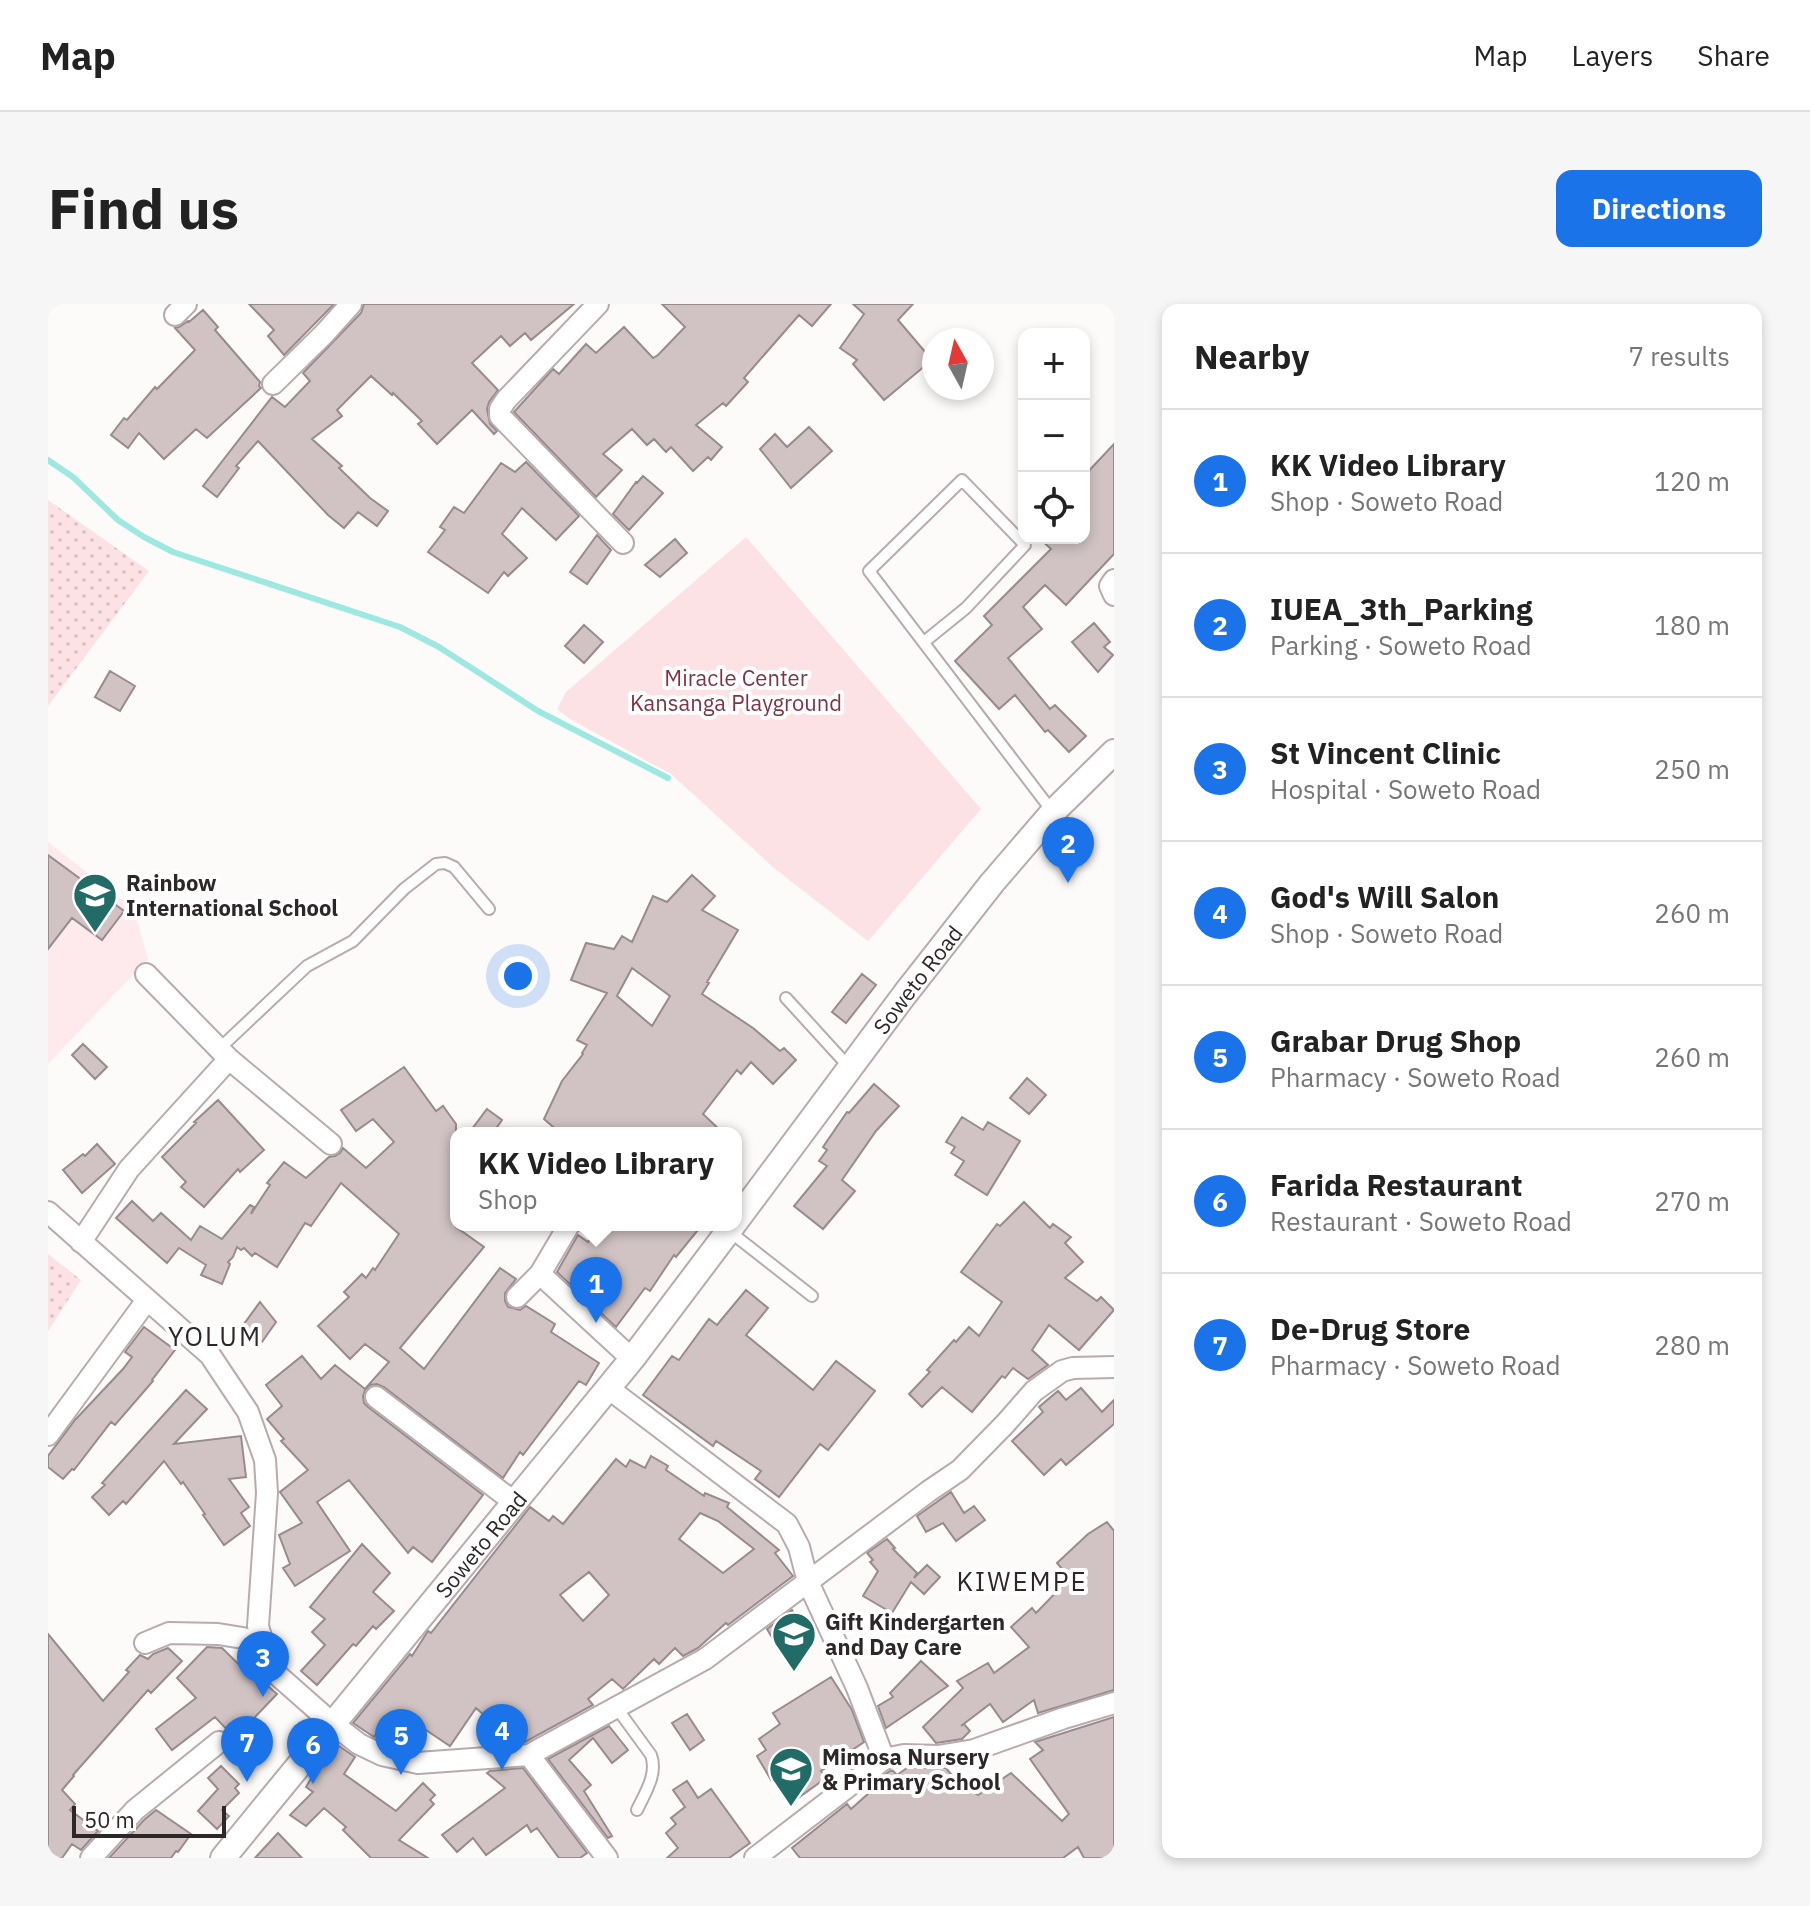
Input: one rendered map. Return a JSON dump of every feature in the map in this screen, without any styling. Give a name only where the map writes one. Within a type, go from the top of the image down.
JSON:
[{"type":"street","points":[[273,384],[351,304]]},
{"type":"street","points":[[598,304],[506,400],[500,409],[500,416],[623,543]]},
{"type":"street","points":[[1114,580],[1110,586],[1114,595]]},
{"type":"street","name":"Soweto Road","points":[[742,1214],[905,994],[992,883],[1053,812],[1114,752]]},
{"type":"street","points":[[146,974],[224,1054],[331,1144]]},
{"type":"street","points":[[81,1242],[129,1169],[224,1054]]},
{"type":"street","points":[[48,1212],[210,1355],[248,1412],[265,1460],[267,1493],[258,1626],[274,1672],[359,1744],[382,1755],[418,1763],[529,1755],[705,1659],[960,1470],[1034,1391],[1062,1371],[1114,1367]]},
{"type":"street","points":[[517,1297],[540,1274],[565,1231]]},
{"type":"street","name":"Soweto Road","points":[[223,1858],[632,1359],[729,1231]]},
{"type":"street","points":[[540,1274],[632,1359]]},
{"type":"street","points":[[48,1435],[147,1300]]},
{"type":"street","points":[[608,1388],[787,1524],[799,1547],[808,1582],[857,1688],[884,1759]]},
{"type":"street","points":[[376,1397],[514,1502]]},
{"type":"street","points":[[145,1643],[169,1633],[218,1634],[243,1638],[265,1651]]},
{"type":"street","points":[[755,1858],[884,1759],[974,1750],[1114,1703]]},
{"type":"street","points":[[91,1858],[135,1810],[219,1742]]},
{"type":"street","points":[[529,1755],[607,1858]]},
{"type":"lane","points":[[924,642],[966,608],[1025,545],[962,480],[869,571],[1053,812]]},
{"type":"lane","points":[[224,1054],[307,966],[353,941],[404,889],[436,864],[445,863],[454,867],[489,909]]},
{"type":"lane","points":[[786,998],[851,1069]]},
{"type":"lane","points":[[739,1231],[812,1296]]},
{"type":"lane","points":[[616,1707],[655,1765],[637,1810]]},
{"type":"shaded area","name":"Rainbow International School","points":[[48,842],[134,909],[148,959],[48,1064]]},
{"type":"green space","points":[[48,500],[149,571],[48,706]]},
{"type":"green space","name":"Miracle Center Kansanga Playground","points":[[746,537],[981,809],[868,941],[774,868],[671,774],[557,709],[566,692]]},
{"type":"green space","points":[[48,1254],[81,1280],[48,1331]]},
{"type":"building","points":[[249,304],[334,304],[284,355],[268,336],[274,330]]},
{"type":"building","points":[[364,304],[574,304],[531,340],[525,333],[510,346],[501,336],[472,363],[498,390],[487,409],[490,424],[497,431],[494,434],[472,410],[437,444],[418,424],[422,421],[371,376],[337,410],[342,416],[312,439],[342,466],[339,468],[370,498],[388,511],[377,526],[358,512],[344,528],[258,441],[236,466],[239,468],[217,497],[203,486],[272,397],[285,407],[310,381],[303,373],[361,313]]},
{"type":"building","points":[[662,304],[831,304],[812,326],[799,315],[744,378],[748,382],[726,406],[723,403],[696,425],[722,447],[711,460],[708,457],[693,471],[671,447],[666,452],[654,439],[647,445],[632,429],[603,454],[622,470],[596,497],[514,412],[553,369],[559,374],[586,344],[596,353],[624,327],[653,358],[658,355],[685,327]]},
{"type":"building","points":[[853,304],[913,304],[898,320],[922,348],[922,368],[884,400],[853,364],[857,360],[840,348],[864,314]]},
{"type":"building","points":[[203,310],[218,327],[215,330],[260,382],[261,388],[207,438],[196,429],[164,459],[139,433],[128,448],[111,435],[124,418],[127,420],[155,387],[157,389],[195,350],[175,328],[189,322]]},
{"type":"building","points":[[809,427],[832,451],[791,488],[760,449],[775,434],[787,447]]},
{"type":"building","points":[[1114,444],[1114,554],[1066,605],[1045,585],[1023,607],[1042,629],[1008,658],[1050,709],[1055,705],[1086,736],[1069,752],[1048,730],[1045,732],[1015,695],[999,709],[955,661],[992,625],[984,616],[1051,549],[1046,544],[1090,544],[1090,470]]},
{"type":"building","points":[[526,462],[579,516],[556,540],[522,508],[502,534],[527,558],[508,576],[504,572],[488,593],[428,552],[445,530],[440,527],[454,507],[464,513],[501,463],[515,472]]},
{"type":"building","points":[[643,476],[663,493],[629,530],[613,514]]},
{"type":"building","points":[[597,535],[611,550],[587,584],[570,572]]},
{"type":"building","points":[[675,539],[687,553],[660,577],[645,565]]},
{"type":"building","points":[[1094,623],[1110,642],[1104,647],[1113,655],[1098,672],[1072,642]]},
{"type":"building","points":[[584,625],[603,642],[584,663],[565,646]]},
{"type":"building","points":[[110,671],[135,686],[120,711],[95,697]]},
{"type":"building","points":[[48,855],[124,911],[102,940],[72,918],[48,949]]},
{"type":"building","points":[[692,875],[715,896],[702,910],[738,930],[702,994],[753,1028],[780,1051],[784,1048],[796,1060],[773,1084],[751,1062],[741,1074],[737,1070],[703,1114],[717,1127],[553,1127],[544,1119],[562,1081],[587,1045],[577,1040],[607,993],[571,980],[586,943],[614,949],[622,936],[632,942],[653,896],[667,902]],"holes":[[[632,968],[670,996],[652,1026],[617,996]]]},
{"type":"building","points":[[862,974],[876,985],[846,1023],[832,1012]]},
{"type":"building","points":[[83,1044],[107,1067],[95,1079],[72,1055]]},
{"type":"building","points":[[404,1067],[436,1111],[443,1106],[456,1124],[456,1127],[450,1127],[450,1231],[462,1231],[484,1247],[400,1348],[424,1369],[500,1268],[516,1279],[505,1293],[508,1307],[520,1310],[526,1306],[555,1324],[551,1332],[599,1363],[586,1385],[579,1381],[523,1455],[520,1452],[503,1478],[384,1387],[370,1385],[363,1396],[368,1407],[483,1495],[432,1562],[413,1547],[408,1553],[349,1480],[317,1502],[350,1551],[295,1586],[283,1568],[290,1564],[279,1535],[302,1523],[280,1492],[308,1470],[281,1441],[284,1439],[267,1419],[282,1406],[266,1385],[302,1356],[321,1379],[335,1365],[365,1389],[389,1362],[365,1344],[350,1359],[318,1326],[349,1297],[344,1292],[362,1274],[366,1278],[373,1268],[375,1270],[399,1234],[341,1183],[311,1226],[305,1223],[277,1267],[255,1253],[252,1256],[244,1248],[241,1250],[237,1247],[228,1262],[230,1264],[222,1284],[201,1275],[206,1265],[179,1248],[167,1263],[116,1218],[132,1201],[153,1221],[161,1213],[191,1240],[200,1226],[222,1239],[250,1205],[254,1207],[251,1214],[270,1185],[267,1183],[284,1162],[306,1178],[343,1148],[366,1168],[394,1142],[373,1119],[356,1131],[341,1110]]},
{"type":"building","points":[[1027,1078],[1046,1095],[1029,1114],[1010,1098]]},
{"type":"building","points":[[874,1084],[899,1106],[876,1131],[842,1180],[855,1191],[823,1229],[794,1206],[827,1166],[819,1161],[827,1150],[823,1147],[847,1112]]},
{"type":"building","points":[[218,1100],[264,1150],[240,1172],[238,1169],[204,1207],[181,1187],[186,1182],[162,1157]]},
{"type":"building","points":[[487,1109],[502,1120],[497,1127],[474,1127]]},
{"type":"building","points":[[962,1117],[983,1130],[988,1122],[1020,1141],[987,1195],[955,1175],[964,1161],[951,1153],[955,1147],[946,1142]]},
{"type":"building","points":[[97,1144],[115,1164],[82,1193],[63,1170]]},
{"type":"building","points":[[1024,1202],[1050,1228],[1053,1224],[1071,1237],[1065,1243],[1083,1262],[1065,1278],[1097,1301],[1101,1297],[1114,1310],[1079,1350],[1049,1325],[1032,1350],[1048,1365],[1028,1379],[1013,1368],[1005,1378],[1002,1376],[972,1412],[942,1387],[922,1407],[909,1394],[930,1372],[927,1370],[969,1327],[979,1336],[1002,1302],[961,1272],[997,1224],[1000,1226]]},
{"type":"building","points":[[596,1231],[697,1231],[676,1257],[674,1255],[650,1291],[645,1288],[616,1327],[557,1272],[578,1235],[588,1242]]},
{"type":"building","points":[[746,1290],[768,1308],[746,1335],[813,1390],[836,1361],[875,1391],[828,1450],[820,1444],[779,1497],[755,1479],[761,1471],[716,1441],[713,1446],[643,1395],[672,1356],[679,1360],[709,1319],[717,1325]]},
{"type":"building","points":[[260,1302],[276,1322],[262,1342],[241,1328]]},
{"type":"building","points":[[144,1327],[175,1350],[115,1425],[111,1422],[74,1470],[63,1479],[48,1467],[48,1456],[75,1420],[132,1357],[125,1352]]},
{"type":"building","points":[[1081,1388],[1102,1412],[1114,1400],[1114,1424],[1066,1465],[1061,1459],[1044,1475],[1012,1441],[1043,1412],[1039,1407],[1058,1391],[1066,1400]]},
{"type":"building","points":[[186,1390],[207,1409],[174,1444],[241,1436],[246,1477],[229,1479],[249,1507],[241,1513],[250,1526],[224,1545],[183,1482],[181,1484],[164,1461],[126,1504],[123,1501],[109,1515],[92,1497]]},
{"type":"building","points":[[651,1456],[704,1496],[705,1493],[729,1503],[727,1507],[779,1550],[775,1553],[793,1576],[728,1625],[726,1623],[698,1648],[683,1656],[675,1648],[659,1664],[654,1659],[623,1689],[612,1679],[588,1699],[593,1705],[525,1742],[501,1740],[505,1734],[476,1708],[450,1746],[423,1728],[409,1748],[380,1729],[374,1737],[353,1723],[410,1654],[412,1656],[428,1631],[431,1633],[530,1507],[549,1521],[553,1516],[563,1524],[616,1459],[626,1467],[630,1460],[645,1468]],"holes":[[[700,1513],[718,1521],[754,1549],[723,1573],[679,1539]],[[589,1572],[609,1595],[583,1621],[560,1595]]]},
{"type":"building","points":[[951,1492],[964,1513],[974,1506],[985,1520],[956,1541],[943,1523],[926,1532],[917,1516]]},
{"type":"building","points":[[1107,1522],[1114,1531],[1114,1690],[1038,1713],[1034,1700],[1003,1722],[990,1704],[961,1726],[964,1724],[970,1731],[962,1739],[936,1743],[923,1727],[963,1688],[957,1681],[988,1663],[994,1673],[1029,1647],[1011,1627],[1032,1608],[1036,1613],[1070,1578],[1057,1563],[1088,1534]]},
{"type":"building","points":[[887,1539],[917,1573],[914,1578],[927,1565],[940,1577],[924,1594],[911,1582],[892,1613],[863,1596],[878,1571],[867,1553]]},
{"type":"building","points":[[362,1544],[390,1573],[373,1592],[394,1611],[376,1629],[373,1626],[356,1646],[353,1644],[317,1685],[301,1671],[325,1645],[312,1632],[325,1619],[310,1607]]},
{"type":"building","points":[[792,1610],[801,1625],[774,1641],[767,1629]]},
{"type":"building","points":[[48,1634],[103,1701],[140,1655],[148,1659],[168,1648],[182,1661],[151,1693],[148,1690],[62,1790],[75,1804],[70,1810],[98,1831],[81,1850],[72,1844],[62,1858],[48,1858]]},
{"type":"building","points":[[207,1647],[222,1648],[257,1682],[260,1679],[277,1694],[232,1735],[215,1717],[172,1750],[156,1729],[196,1698],[177,1678]]},
{"type":"building","points":[[921,1661],[948,1686],[886,1728],[878,1706],[893,1697],[890,1693]]},
{"type":"building","points":[[831,1677],[852,1710],[864,1742],[821,1771],[826,1778],[791,1803],[773,1778],[771,1780],[757,1756],[766,1750],[759,1739],[780,1724],[773,1713]]},
{"type":"building","points":[[687,1714],[704,1740],[690,1750],[672,1723]]},
{"type":"building","points":[[1114,1717],[1114,1858],[1084,1858],[1078,1847],[1063,1858],[800,1858],[792,1848],[847,1804],[851,1809],[890,1771],[897,1775],[907,1768],[946,1768],[955,1779],[978,1795],[1011,1773],[1062,1821],[1069,1814],[1030,1759],[1043,1750],[1035,1742]]},
{"type":"building","points":[[609,1726],[628,1750],[612,1763],[593,1738],[569,1760],[591,1785],[584,1791],[612,1836],[608,1838],[548,1759]]},
{"type":"building","points":[[336,1744],[355,1757],[344,1774],[396,1811],[423,1783],[435,1795],[430,1800],[434,1804],[399,1840],[428,1858],[371,1858],[343,1830],[346,1827],[324,1808],[306,1826],[290,1815],[313,1792],[306,1787]]},
{"type":"building","points":[[221,1766],[239,1784],[235,1788],[239,1793],[222,1810],[229,1816],[217,1829],[198,1811],[218,1789],[208,1778]]},
{"type":"building","points":[[523,1768],[587,1853],[580,1858],[559,1858],[537,1828],[531,1832],[527,1825],[486,1855],[473,1838],[457,1852],[442,1835],[505,1788],[487,1773]]},
{"type":"building","points":[[687,1781],[698,1798],[711,1789],[750,1843],[729,1858],[667,1858],[678,1848],[666,1833],[676,1824],[671,1818],[685,1807],[673,1790]]},
{"type":"building","points":[[156,1810],[191,1834],[178,1852],[171,1858],[109,1858],[144,1820]]},
{"type":"building","points":[[278,1833],[302,1858],[255,1858]]},
{"type":"waterway","points":[[48,460],[73,477],[118,520],[173,552],[400,627],[439,647],[538,711],[668,778]]},
{"type":"place","name":"IUEA_3th_Parking","points":[[1068,883]]},
{"type":"place","name":"Rainbow International School","points":[[95,934]]},
{"type":"place","name":"KK Video Library","points":[[596,1323]]},
{"type":"place","name":"Gift Kindergarten and Day Care","points":[[794,1673]]},
{"type":"place","name":"St Vincent Clinic","points":[[263,1697]]},
{"type":"place","name":"God's Will Salon","points":[[502,1770]]},
{"type":"place","name":"Grabar Drug Shop","points":[[401,1775]]},
{"type":"place","name":"De-Drug Store","points":[[247,1782]]},
{"type":"place","name":"Farida Restaurant","points":[[313,1784]]},
{"type":"place","name":"Mimosa Nursery & Primary School","points":[[791,1808]]},
{"type":"district","name":"YOLUM","points":[[215,1336]]},
{"type":"district","name":"KIWEMPE","points":[[1022,1581]]}]
